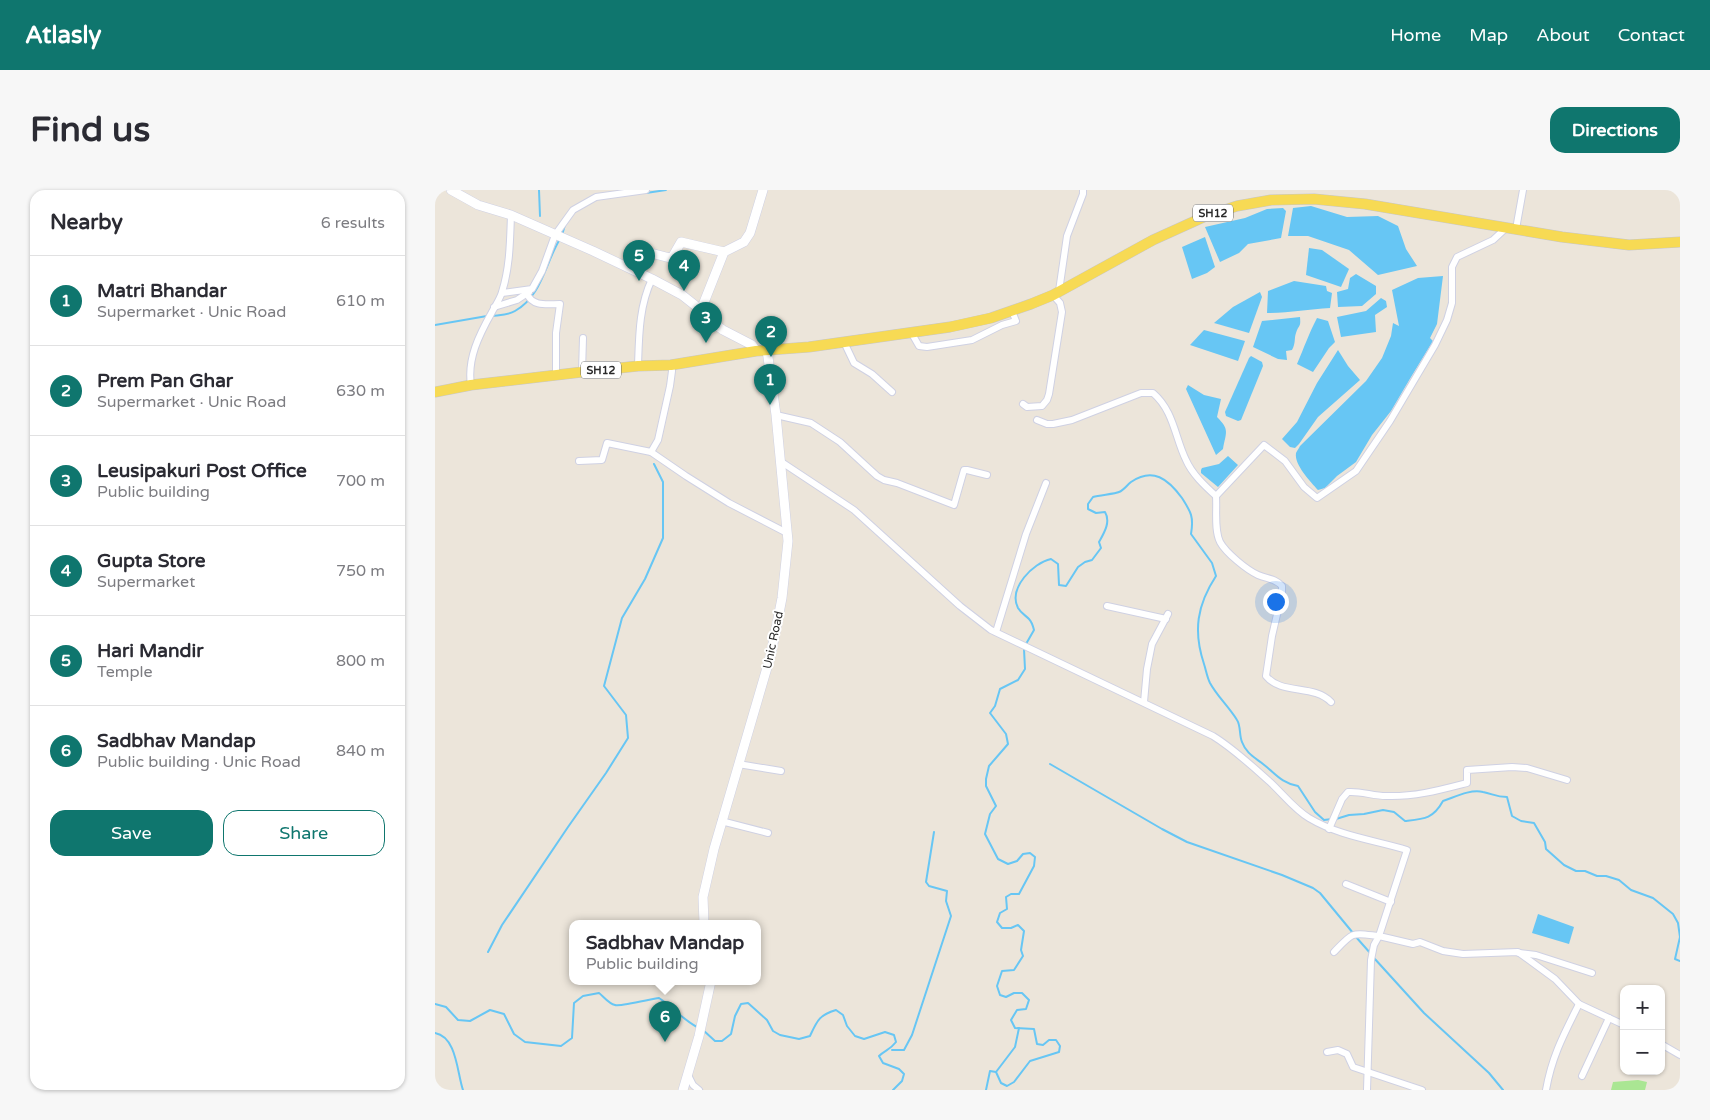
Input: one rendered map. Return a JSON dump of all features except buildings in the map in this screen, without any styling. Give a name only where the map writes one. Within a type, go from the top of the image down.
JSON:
[{"type":"main road","points":[[451,190],[477,205],[511,215],[652,279],[682,296],[701,310],[706,318],[723,330],[752,345],[756,351]]},
{"type":"main road","points":[[638,272],[647,252],[670,258],[681,242],[724,252],[744,242],[751,233],[763,190]]},
{"type":"main road","name":"SH12","points":[[435,392],[471,385],[637,366],[671,365],[756,351],[809,347],[950,327],[991,318],[1056,293],[1153,240],[1206,216],[1237,206],[1287,194],[1314,199],[1365,204],[1561,237],[1629,245],[1680,242]]},
{"type":"main road","points":[[701,310],[724,252]]},
{"type":"main road","name":"Unic Road","points":[[704,920],[703,897],[721,821],[771,654],[782,598],[787,533],[776,415],[767,350]]},
{"type":"main road","points":[[683,1090],[699,1036],[710,985]]},
{"type":"street","points":[[493,310],[530,296],[573,210],[595,194],[646,190]]},
{"type":"street","points":[[1023,404],[1027,407],[1042,406],[1049,394],[1062,312],[1056,293],[1067,236],[1083,190]]},
{"type":"street","points":[[1216,496],[1265,445],[1285,461],[1304,487],[1317,498],[1356,471],[1390,421],[1435,345],[1447,320],[1452,303],[1452,267],[1457,257],[1493,240],[1511,228],[1523,190]]},
{"type":"street","points":[[471,385],[470,376],[474,350],[487,320],[502,293],[510,254],[511,215]]},
{"type":"street","points":[[637,366],[642,309],[652,279]]},
{"type":"street","points":[[502,293],[530,296],[537,304],[560,304],[556,333],[556,375]]},
{"type":"street","points":[[911,332],[919,346],[927,347],[972,340],[1002,325],[1016,321],[1013,311]]},
{"type":"street","points":[[582,372],[583,338]]},
{"type":"street","points":[[844,342],[854,363],[872,374],[892,392]]},
{"type":"street","points":[[651,452],[658,440],[670,386],[671,365]]},
{"type":"street","points":[[1037,420],[1047,424],[1066,422],[1141,393],[1153,394],[1158,398],[1172,421],[1185,460],[1191,470],[1216,496],[1217,528],[1220,542],[1245,569],[1277,580],[1282,586],[1282,593],[1271,636],[1266,676],[1272,683],[1318,694],[1327,697],[1331,702]]},
{"type":"street","points":[[776,415],[811,423],[840,442],[877,476],[884,480],[897,483],[954,505],[964,470],[987,475]]},
{"type":"street","points":[[579,461],[602,460],[607,443],[651,452],[729,503],[787,533]]},
{"type":"street","points":[[780,461],[854,510],[960,606],[996,632],[1144,702],[1227,744],[1308,818],[1407,850],[1391,902],[1374,945],[1372,956],[1367,1090]]},
{"type":"street","points":[[996,632],[1026,534],[1046,483]]},
{"type":"street","points":[[1107,606],[1167,616],[1152,644],[1147,669],[1144,702]]},
{"type":"street","points":[[738,764],[781,771]]},
{"type":"street","points":[[1331,827],[1342,800],[1348,792],[1357,791],[1370,795],[1384,796],[1424,794],[1467,783],[1467,770],[1512,767],[1527,768],[1567,780]]},
{"type":"street","points":[[721,821],[768,833]]},
{"type":"street","points":[[1346,884],[1391,902]]},
{"type":"street","points":[[1334,952],[1351,935],[1358,934],[1379,936],[1413,944],[1420,942],[1443,951],[1463,954],[1518,952],[1536,955],[1592,973]]},
{"type":"street","points":[[1518,952],[1555,978],[1579,1004],[1620,1023]]},
{"type":"street","points":[[1546,1090],[1549,1071],[1559,1044],[1579,1004]]},
{"type":"street","points":[[1582,1076],[1609,1018]]},
{"type":"street","points":[[1665,1047],[1680,1056]]},
{"type":"street","points":[[1327,1052],[1338,1050],[1347,1054],[1353,1067],[1422,1090]]},
{"type":"street","points":[[688,1076],[693,1085],[699,1090]]},
{"type":"green space","points":[[1638,1080],[1647,1082],[1645,1090],[1611,1090],[1613,1082]]},
{"type":"water","points":[[1311,206],[1347,217],[1378,216],[1398,226],[1406,249],[1417,266],[1378,275],[1349,250],[1308,236],[1288,236],[1293,208]]},
{"type":"water","points":[[1283,208],[1286,211],[1281,238],[1248,244],[1239,253],[1220,262],[1205,227],[1245,218],[1267,209]]},
{"type":"water","points":[[1205,237],[1215,267],[1207,273],[1192,279],[1182,247]]},
{"type":"water","points":[[1309,248],[1322,250],[1349,269],[1341,287],[1306,275]]},
{"type":"water","points":[[1356,274],[1376,286],[1376,294],[1362,306],[1338,307],[1337,292],[1348,289],[1350,278]]},
{"type":"water","points":[[1443,276],[1437,324],[1430,338],[1433,341],[1391,411],[1372,435],[1356,462],[1325,488],[1318,490],[1298,463],[1296,453],[1300,446],[1366,381],[1382,358],[1391,336],[1393,323],[1399,326],[1392,290],[1418,278]]},
{"type":"water","points":[[1294,281],[1326,286],[1327,291],[1332,293],[1330,308],[1267,313],[1268,291]]},
{"type":"water","points":[[1260,292],[1262,297],[1249,333],[1214,323],[1233,307]]},
{"type":"water","points":[[1381,298],[1386,301],[1387,307],[1375,315],[1376,332],[1341,337],[1337,317],[1366,311]]},
{"type":"water","points":[[1300,317],[1300,325],[1295,335],[1292,350],[1286,351],[1287,360],[1278,359],[1253,347],[1262,321]]},
{"type":"water","points":[[1317,318],[1328,321],[1335,342],[1313,372],[1297,364]]},
{"type":"water","points":[[1204,330],[1245,341],[1238,361],[1190,345]]},
{"type":"water","points":[[1338,350],[1360,380],[1318,417],[1295,448],[1290,447],[1282,439],[1297,422],[1317,383]]},
{"type":"water","points":[[1251,356],[1262,362],[1263,366],[1241,420],[1238,421],[1226,416],[1225,412]]},
{"type":"water","points":[[1188,385],[1204,395],[1221,399],[1217,417],[1224,425],[1226,435],[1223,449],[1216,455],[1186,389]]},
{"type":"water","points":[[1228,456],[1238,465],[1218,487],[1201,473],[1201,470],[1202,468],[1219,464]]},
{"type":"water","points":[[1538,914],[1574,927],[1569,944],[1532,933]]},
{"type":"waterway","points":[[539,190],[540,216]]},
{"type":"waterway","points":[[646,193],[666,190]]},
{"type":"waterway","points":[[562,235],[565,225]]},
{"type":"waterway","points":[[492,316],[513,312],[524,305],[537,288],[560,239]]},
{"type":"waterway","points":[[435,325],[487,316]]},
{"type":"waterway","points":[[488,952],[502,925],[628,738],[626,715],[604,686],[622,618],[645,579],[663,538],[663,482],[654,464]]},
{"type":"waterway","points":[[1026,644],[1034,630],[1030,620],[1018,608],[1016,600],[1016,592],[1024,577],[1044,561],[1051,559],[1058,564],[1059,585],[1066,586],[1078,567],[1092,560],[1101,548],[1099,542],[1106,527],[1107,516],[1105,512],[1096,513],[1088,509],[1088,504],[1093,497],[1119,492],[1131,482],[1146,476],[1153,475],[1166,481],[1177,491],[1188,507],[1192,519],[1191,534],[1212,563],[1216,576],[1201,608],[1198,629],[1201,652],[1210,683],[1237,720],[1242,742],[1248,752],[1283,780],[1298,786],[1315,812],[1324,820],[1332,819]]},
{"type":"waterway","points":[[986,1090],[990,1071],[996,1072],[1001,1083],[1007,1086],[1014,1082],[1030,1061],[1059,1052],[1060,1046],[1056,1040],[1049,1040],[1043,1045],[1037,1044],[1034,1029],[1015,1028],[1011,1020],[1017,1010],[1026,1009],[1029,1000],[1022,993],[1014,993],[1006,997],[1000,995],[997,986],[1002,971],[1014,970],[1023,956],[1021,950],[1024,931],[1018,925],[1011,928],[1002,928],[997,922],[1000,913],[1007,909],[1006,897],[1011,894],[1019,894],[1034,866],[1035,857],[1030,853],[1023,854],[1017,861],[1008,864],[998,859],[985,834],[990,814],[996,806],[986,786],[989,766],[1008,744],[1006,734],[990,713],[995,706],[1000,689],[1018,680],[1025,669],[1024,649]]},
{"type":"waterway","points":[[1050,764],[1187,842],[1282,875],[1313,888],[1320,893],[1353,933]]},
{"type":"waterway","points":[[1336,819],[1383,810],[1394,812],[1405,821],[1418,820],[1432,815],[1443,801],[1468,792],[1478,791],[1507,797],[1512,816],[1521,821],[1534,823],[1545,842],[1546,849],[1564,865],[1576,871],[1585,871],[1597,876],[1606,876],[1619,880],[1631,890],[1653,898],[1673,914],[1678,923],[1680,937],[1675,959],[1680,961]]},
{"type":"waterway","points":[[892,1050],[904,1050],[912,1035],[951,916],[946,901],[947,891],[929,886],[926,882],[934,832]]},
{"type":"waterway","points":[[1356,937],[1371,954]]},
{"type":"waterway","points":[[1374,958],[1424,1013],[1489,1073],[1503,1090]]},
{"type":"waterway","points":[[435,1004],[446,1007],[458,1020],[470,1021],[490,1010],[504,1014],[514,1034],[525,1042],[561,1046],[572,1038],[574,1003],[583,996],[599,993],[615,1005],[659,998],[697,1027]]},
{"type":"waterway","points":[[703,1030],[715,1041],[722,1041],[731,1034],[735,1016],[741,1004],[748,1003],[767,1020],[773,1031],[780,1035],[799,1039],[810,1036],[819,1019],[836,1010],[843,1015],[847,1026],[855,1036],[864,1039],[885,1032],[894,1035],[896,1042],[879,1056],[883,1063],[899,1069],[904,1074],[902,1081],[893,1090]]},
{"type":"waterway","points":[[996,1072],[1015,1047],[1019,1028]]},
{"type":"waterway","points":[[435,1033],[448,1041],[452,1048],[463,1090]]},
{"type":"place","name":"Hari Mandir","points":[[639,281]]},
{"type":"place","name":"Gupta Store","points":[[684,291]]},
{"type":"place","name":"Leusipakuri Post Office","points":[[706,343]]},
{"type":"place","name":"Prem Pan Ghar","points":[[771,357]]},
{"type":"place","name":"Matri Bhandar","points":[[770,405]]},
{"type":"place","name":"Sadbhav Mandap","points":[[665,1042]]}]
